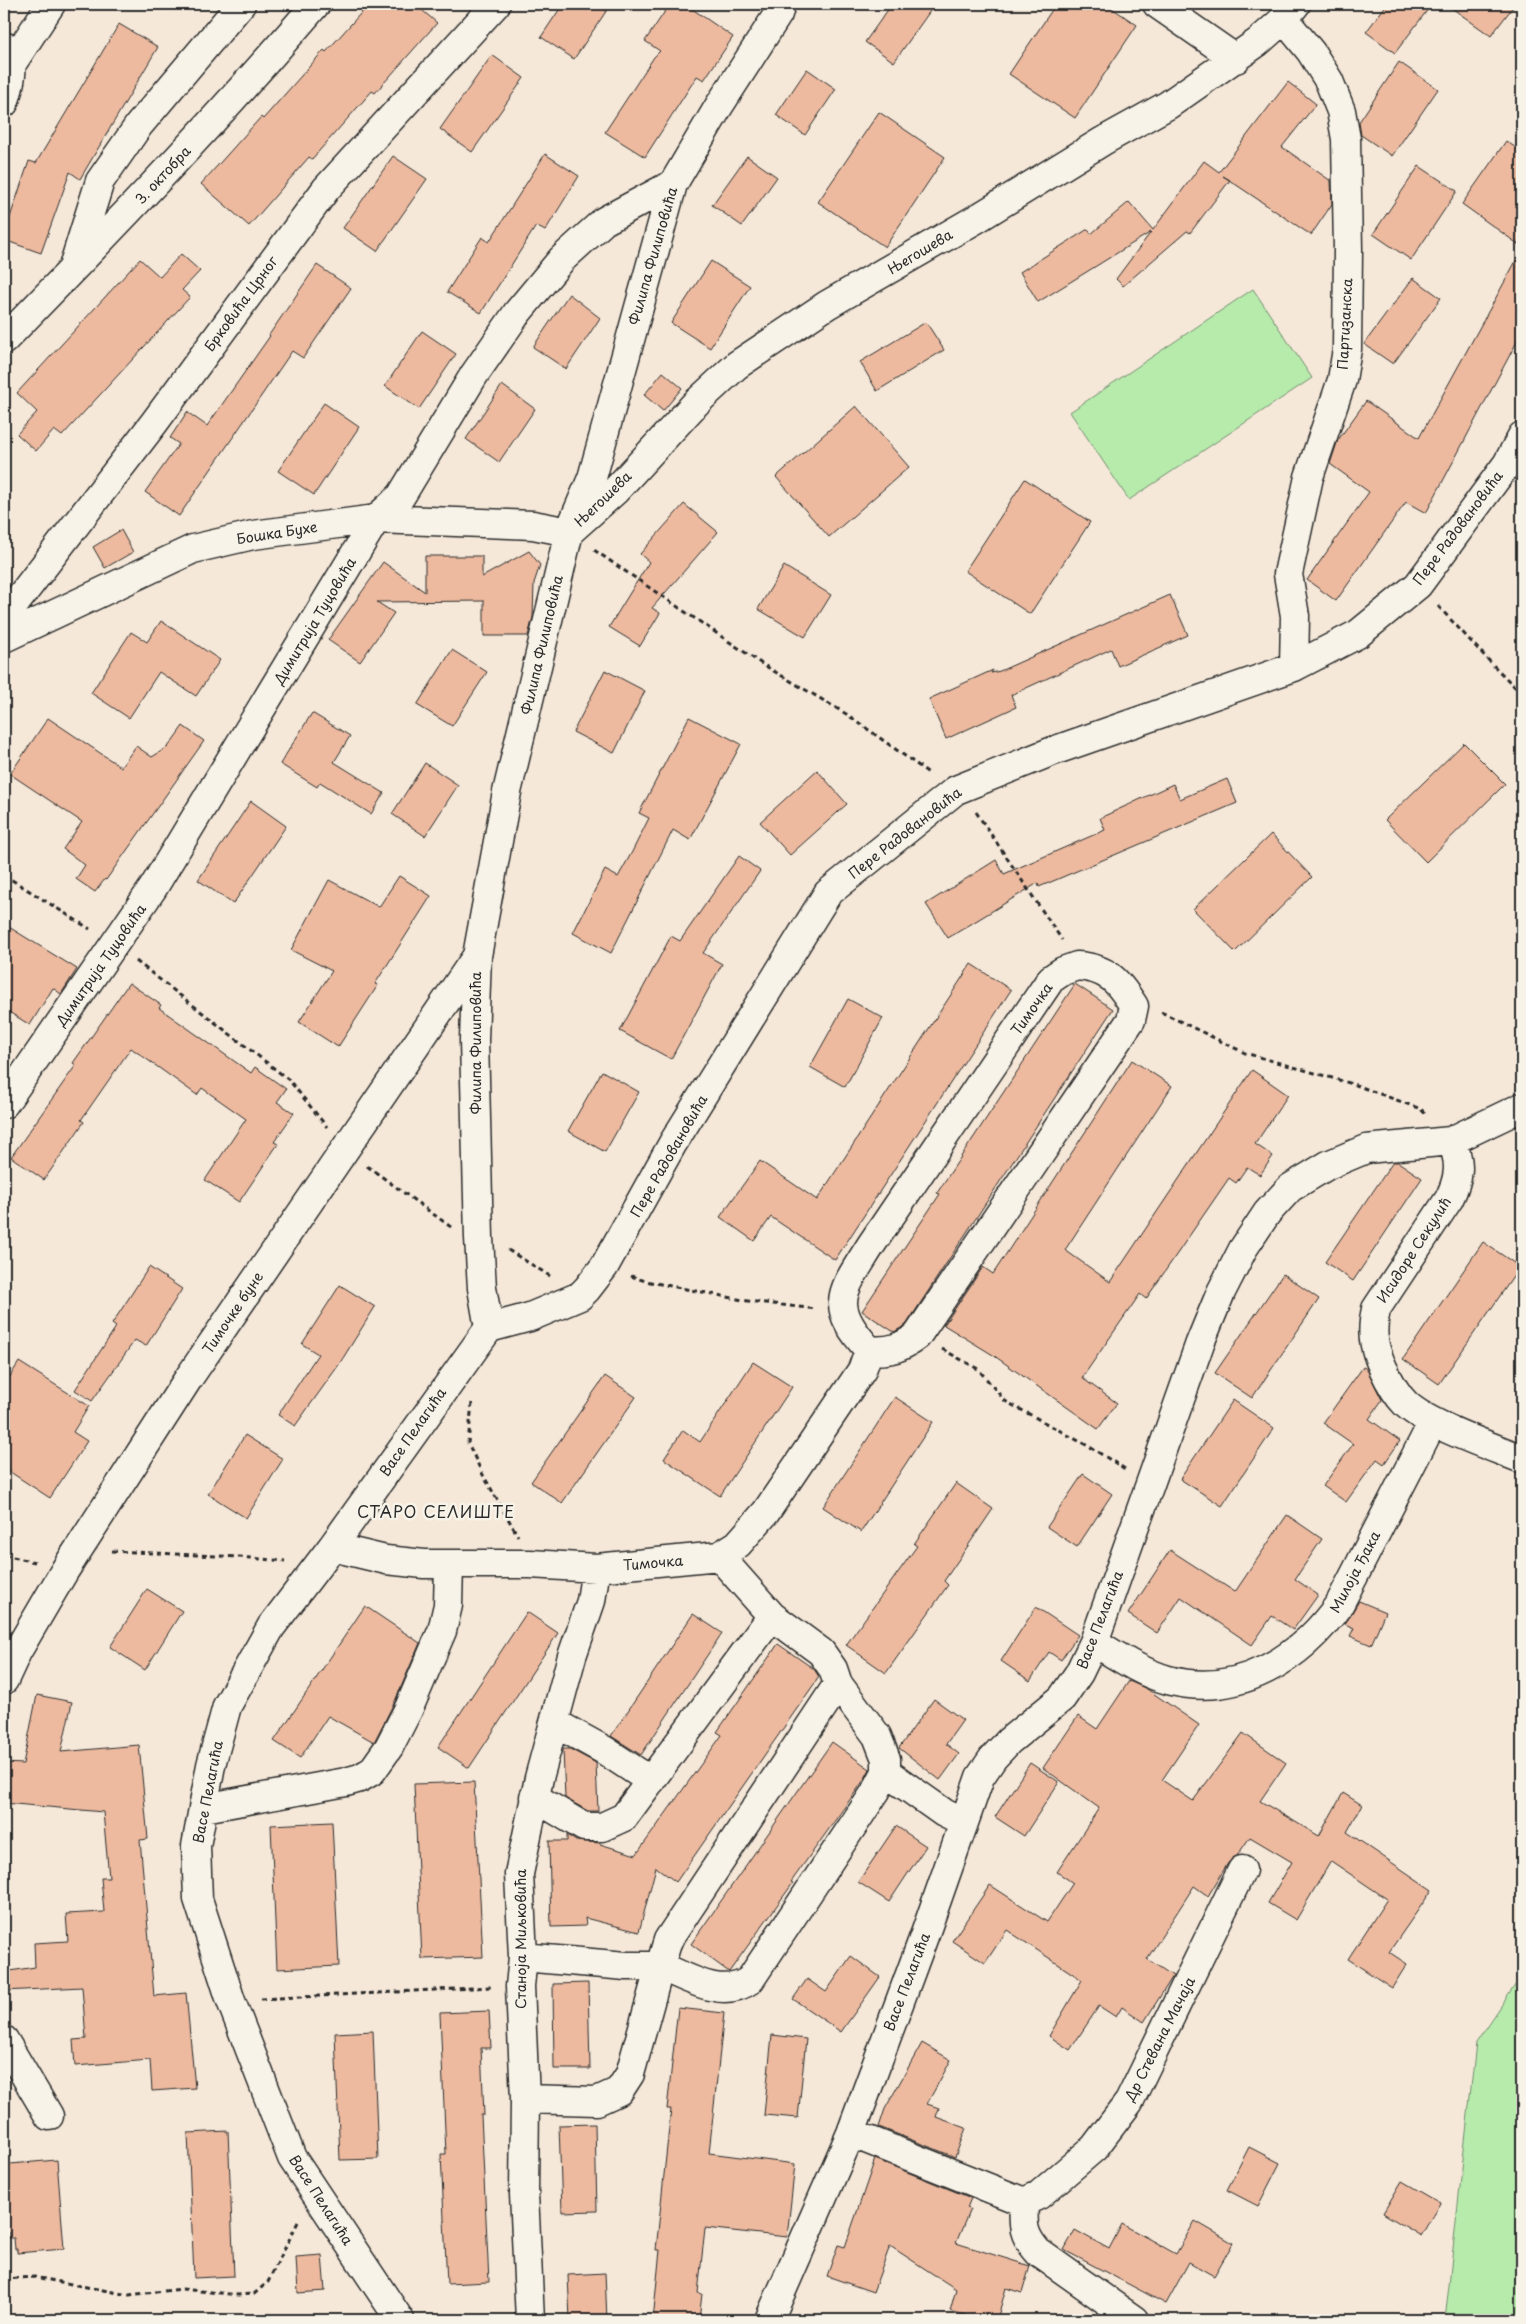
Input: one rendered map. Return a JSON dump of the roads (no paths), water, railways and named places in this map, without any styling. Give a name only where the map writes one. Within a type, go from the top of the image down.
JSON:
[{"type":"street","points":[[4,103],[10,87],[8,55],[51,4]]},
{"type":"street","points":[[72,270],[100,181],[140,125],[241,4]]},
{"type":"street","name":"3. октобра","points":[[4,340],[161,178],[316,4]]},
{"type":"street","name":"Брковића Црног","points":[[4,618],[154,423],[326,189],[496,4]]},
{"type":"street","points":[[1157,4],[1236,59]]},
{"type":"street","name":"Филипа Филиповића","points":[[489,1328],[482,1288],[474,1040],[477,956],[507,792],[569,532],[592,478],[672,184],[719,106],[785,7]]},
{"type":"street","name":"Његошева","points":[[569,532],[615,491],[696,403],[737,365],[827,305],[970,223],[1103,141],[1168,105],[1236,59],[1290,12]]},
{"type":"street","name":"Партизанска","points":[[1290,12],[1329,81],[1341,111],[1346,139],[1348,241],[1347,349],[1342,380],[1309,477],[1288,574],[1295,616],[1294,667]]},
{"type":"street","name":"Димитрија Туцовића","points":[[4,1104],[115,945],[206,801],[376,519],[400,496],[474,375],[517,313],[562,259],[604,221],[672,184]]},
{"type":"street","name":"Пере Радовановића","points":[[489,1328],[530,1317],[580,1296],[604,1267],[673,1143],[828,893],[956,790],[1053,751],[1294,667],[1358,634],[1418,584],[1507,464],[1522,436]]},
{"type":"street","name":"Бошка Бухе","points":[[4,638],[193,548],[253,535],[376,519],[533,525],[569,532]]},
{"type":"street","name":"Тимочке буне","points":[[4,1680],[17,1652],[77,1550],[188,1378],[477,956]]},
{"type":"street","name":"Тимочка","points":[[1077,966],[1092,967],[1112,976],[1126,992],[1134,1006],[1131,1020],[1124,1032],[917,1336],[903,1347],[887,1352],[869,1350],[853,1333],[845,1318],[842,1303],[847,1285],[871,1245],[1052,979],[1063,971],[1077,966]]},
{"type":"street","name":"Васе Пелагића","points":[[769,2320],[851,2133],[980,1777],[993,1758],[1009,1741],[1062,1698],[1079,1674],[1094,1642],[1200,1343],[1221,1292],[1243,1249],[1267,1213],[1290,1188],[1328,1165],[1366,1149],[1451,1141],[1522,1107]]},
{"type":"street","name":"Исидоре Секулић","points":[[1451,1141],[1457,1152],[1457,1181],[1449,1199],[1376,1309],[1372,1327],[1378,1356],[1395,1393],[1407,1406],[1433,1422],[1522,1459]]},
{"type":"street","name":"Васе Пелагића","points":[[400,2320],[292,2158],[231,2001],[198,1899],[196,1846],[211,1765],[227,1706],[271,1627],[489,1328]]},
{"type":"street","name":"Тимочка","points":[[325,1555],[424,1564],[530,1564],[596,1568],[719,1556],[738,1544],[766,1512],[862,1370],[869,1350]]},
{"type":"street","name":"Милоја Ђака","points":[[1094,1642],[1142,1670],[1167,1680],[1191,1685],[1241,1680],[1287,1657],[1307,1643],[1327,1622],[1340,1603],[1433,1422]]},
{"type":"street","points":[[523,1956],[626,1966],[660,1966],[712,1987],[727,1988],[741,1986],[750,1980],[876,1791],[886,1772],[886,1759],[877,1736],[838,1684],[833,1669],[821,1652],[772,1616],[719,1556]]},
{"type":"street","points":[[204,1808],[346,1782],[360,1778],[372,1771],[393,1739],[442,1631],[448,1605],[449,1564]]},
{"type":"street","name":"Станоја Миљковића","points":[[530,2320],[524,2194],[525,2099],[520,1986],[523,1956],[519,1874],[534,1797],[572,1656],[591,1602],[596,1568]]},
{"type":"street","points":[[534,1797],[584,1827],[602,1827],[624,1816],[772,1616]]},
{"type":"street","points":[[525,2099],[597,2100],[619,2091],[630,2074],[668,1940],[838,1684]]},
{"type":"street","points":[[555,1723],[604,1750],[651,1781]]},
{"type":"street","points":[[886,1772],[944,1813],[964,1823]]},
{"type":"street","name":"Др Стевана Мачаја","points":[[1024,2202],[1039,2195],[1094,2148],[1129,2102],[1242,1870]]},
{"type":"street","points":[[4,2040],[49,2116]]},
{"type":"street","points":[[851,2133],[1024,2202],[1023,2229],[1028,2242],[1038,2252],[1134,2320]]},
{"type":"district","name":"СТАРО СЕЛИШТЕ","points":[[436,1512]]}]
